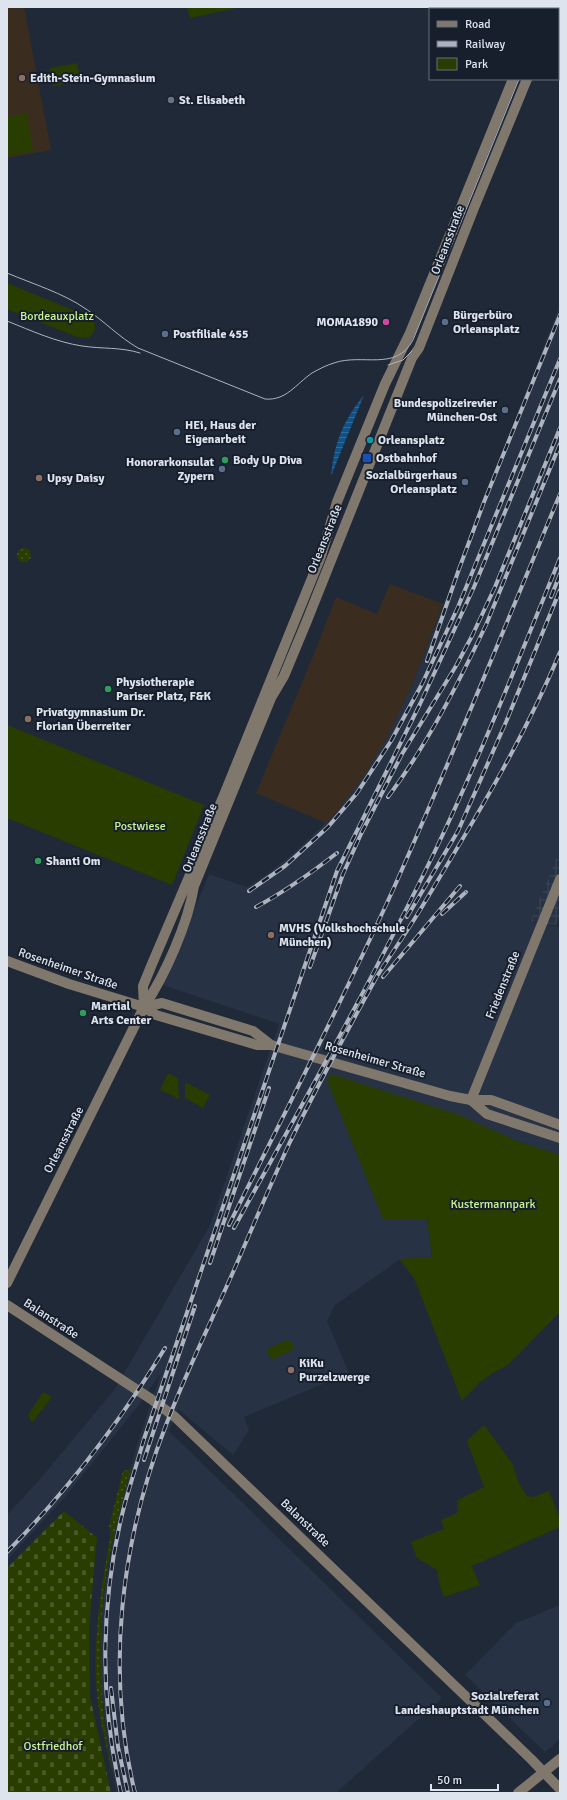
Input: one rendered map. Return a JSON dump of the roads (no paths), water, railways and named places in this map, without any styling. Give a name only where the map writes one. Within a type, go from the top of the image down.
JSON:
[{"type":"main road","name":"Orleansstraße","points":[[144,1007],[143,986],[221,803],[273,687],[321,556],[337,502],[385,384],[410,333],[513,80]]},
{"type":"main road","name":"Orleansstraße","points":[[7,1283],[144,1007],[156,988],[182,929],[191,906],[194,886],[271,698],[273,687],[284,676],[404,377],[412,358],[419,348],[527,80]]},
{"type":"main road","name":"Friedenstraße","points":[[471,1100],[560,879]]},
{"type":"main road","name":"Rosenheimer Straße","points":[[7,961],[90,991],[144,1007],[162,1003],[253,1031],[271,1045],[471,1100],[491,1100],[560,1125]]},
{"type":"main road","name":"Rosenheimer Straße","points":[[471,1100],[487,1114],[560,1138]]},
{"type":"main road","name":"Balanstraße","points":[[7,1305],[151,1399],[175,1417],[560,1789]]},
{"type":"main road","points":[[518,1793],[560,1759]]},
{"type":"water","points":[[364,395],[331,476],[334,453],[345,423]]},
{"type":"tram line","points":[[7,273],[58,293],[77,303],[138,348],[265,399],[272,399],[285,395],[306,377],[331,364],[345,360],[378,360],[397,356],[406,350],[413,340],[519,80]]},
{"type":"tram line","points":[[7,321],[63,342],[89,347],[126,350],[140,353]]},
{"type":"tram line","points":[[388,365],[403,360],[412,351]]},
{"type":"railway","points":[[427,661],[484,502],[560,315]]},
{"type":"railway","points":[[249,891],[285,866],[328,827],[357,793],[391,741],[422,684],[458,607],[560,359]]},
{"type":"railway","points":[[121,1793],[114,1757],[106,1685],[105,1648],[107,1611],[117,1539],[125,1503],[144,1439],[337,871],[420,704],[474,587],[560,379]]},
{"type":"railway","points":[[310,967],[343,874],[361,834],[402,754],[456,666],[472,636],[495,587],[560,428]]},
{"type":"railway","points":[[388,797],[416,756],[441,714],[486,625],[560,444]]},
{"type":"railway","points":[[229,1225],[373,934],[457,743],[560,494]]},
{"type":"railway","points":[[234,1228],[312,1088],[435,851],[484,742],[560,558]]},
{"type":"railway","points":[[551,597],[560,574]]},
{"type":"railway","points":[[407,917],[458,831],[506,722],[560,590]]},
{"type":"railway","points":[[135,1793],[126,1747],[121,1700],[120,1654],[122,1607],[138,1514],[166,1425],[190,1366],[289,1144],[310,1102],[376,978],[456,851],[512,753],[560,652]]},
{"type":"railway","points":[[256,907],[298,882],[337,853]]},
{"type":"railway","points":[[383,977],[460,886]]},
{"type":"railway","points":[[442,914],[466,892]]},
{"type":"railway","points":[[210,1263],[269,1088]]},
{"type":"railway","points":[[144,1460],[195,1306]]},
{"type":"railway","points":[[7,1552],[72,1480],[111,1429],[165,1348]]},
{"type":"railway","points":[[111,1688],[118,1747],[128,1793]]},
{"type":"place","name":"Edith-Stein-Gymnasium","points":[[22,78]]},
{"type":"place","name":"St. Elisabeth","points":[[171,100]]},
{"type":"place","name":"MOMA1890","points":[[386,322]]},
{"type":"place","name":"Bürgerbüro Orleansplatz","points":[[445,322]]},
{"type":"place","name":"Postfiliale 455","points":[[165,334]]},
{"type":"place","name":"Bundespolizeirevier München-Ost","points":[[505,410]]},
{"type":"place","name":"HEi, Haus der Eigenarbeit","points":[[177,432]]},
{"type":"place","name":"Orleansplatz","points":[[370,440]]},
{"type":"place","name":"Ostbahnhof","points":[[367,458]]},
{"type":"place","name":"Body Up Diva","points":[[225,460]]},
{"type":"place","name":"Honorarkonsulat Zypern","points":[[222,469]]},
{"type":"place","name":"Upsy Daisy","points":[[39,478]]},
{"type":"place","name":"Sozialbürgerhaus Orleansplatz","points":[[465,482]]},
{"type":"place","name":"Physiotherapie Pariser Platz, F&K","points":[[108,689]]},
{"type":"place","name":"Privatgymnasium Dr. Florian Überreiter","points":[[28,719]]},
{"type":"place","name":"Shanti Om","points":[[38,861]]},
{"type":"place","name":"MVHS (Volkshochschule München)","points":[[271,935]]},
{"type":"place","name":"Martial Arts Center","points":[[83,1013]]},
{"type":"place","name":"KiKu Purzelzwerge","points":[[291,1370]]},
{"type":"place","name":"Sozialreferat Landeshauptstadt München","points":[[547,1703]]},
{"type":"park label","name":"Bordeauxplatz","points":[[57,316]]},
{"type":"park label","name":"Postwiese","points":[[140,826]]},
{"type":"park label","name":"Kustermannpark","points":[[493,1204]]},
{"type":"park label","name":"Ostfriedhof","points":[[53,1746]]}]
